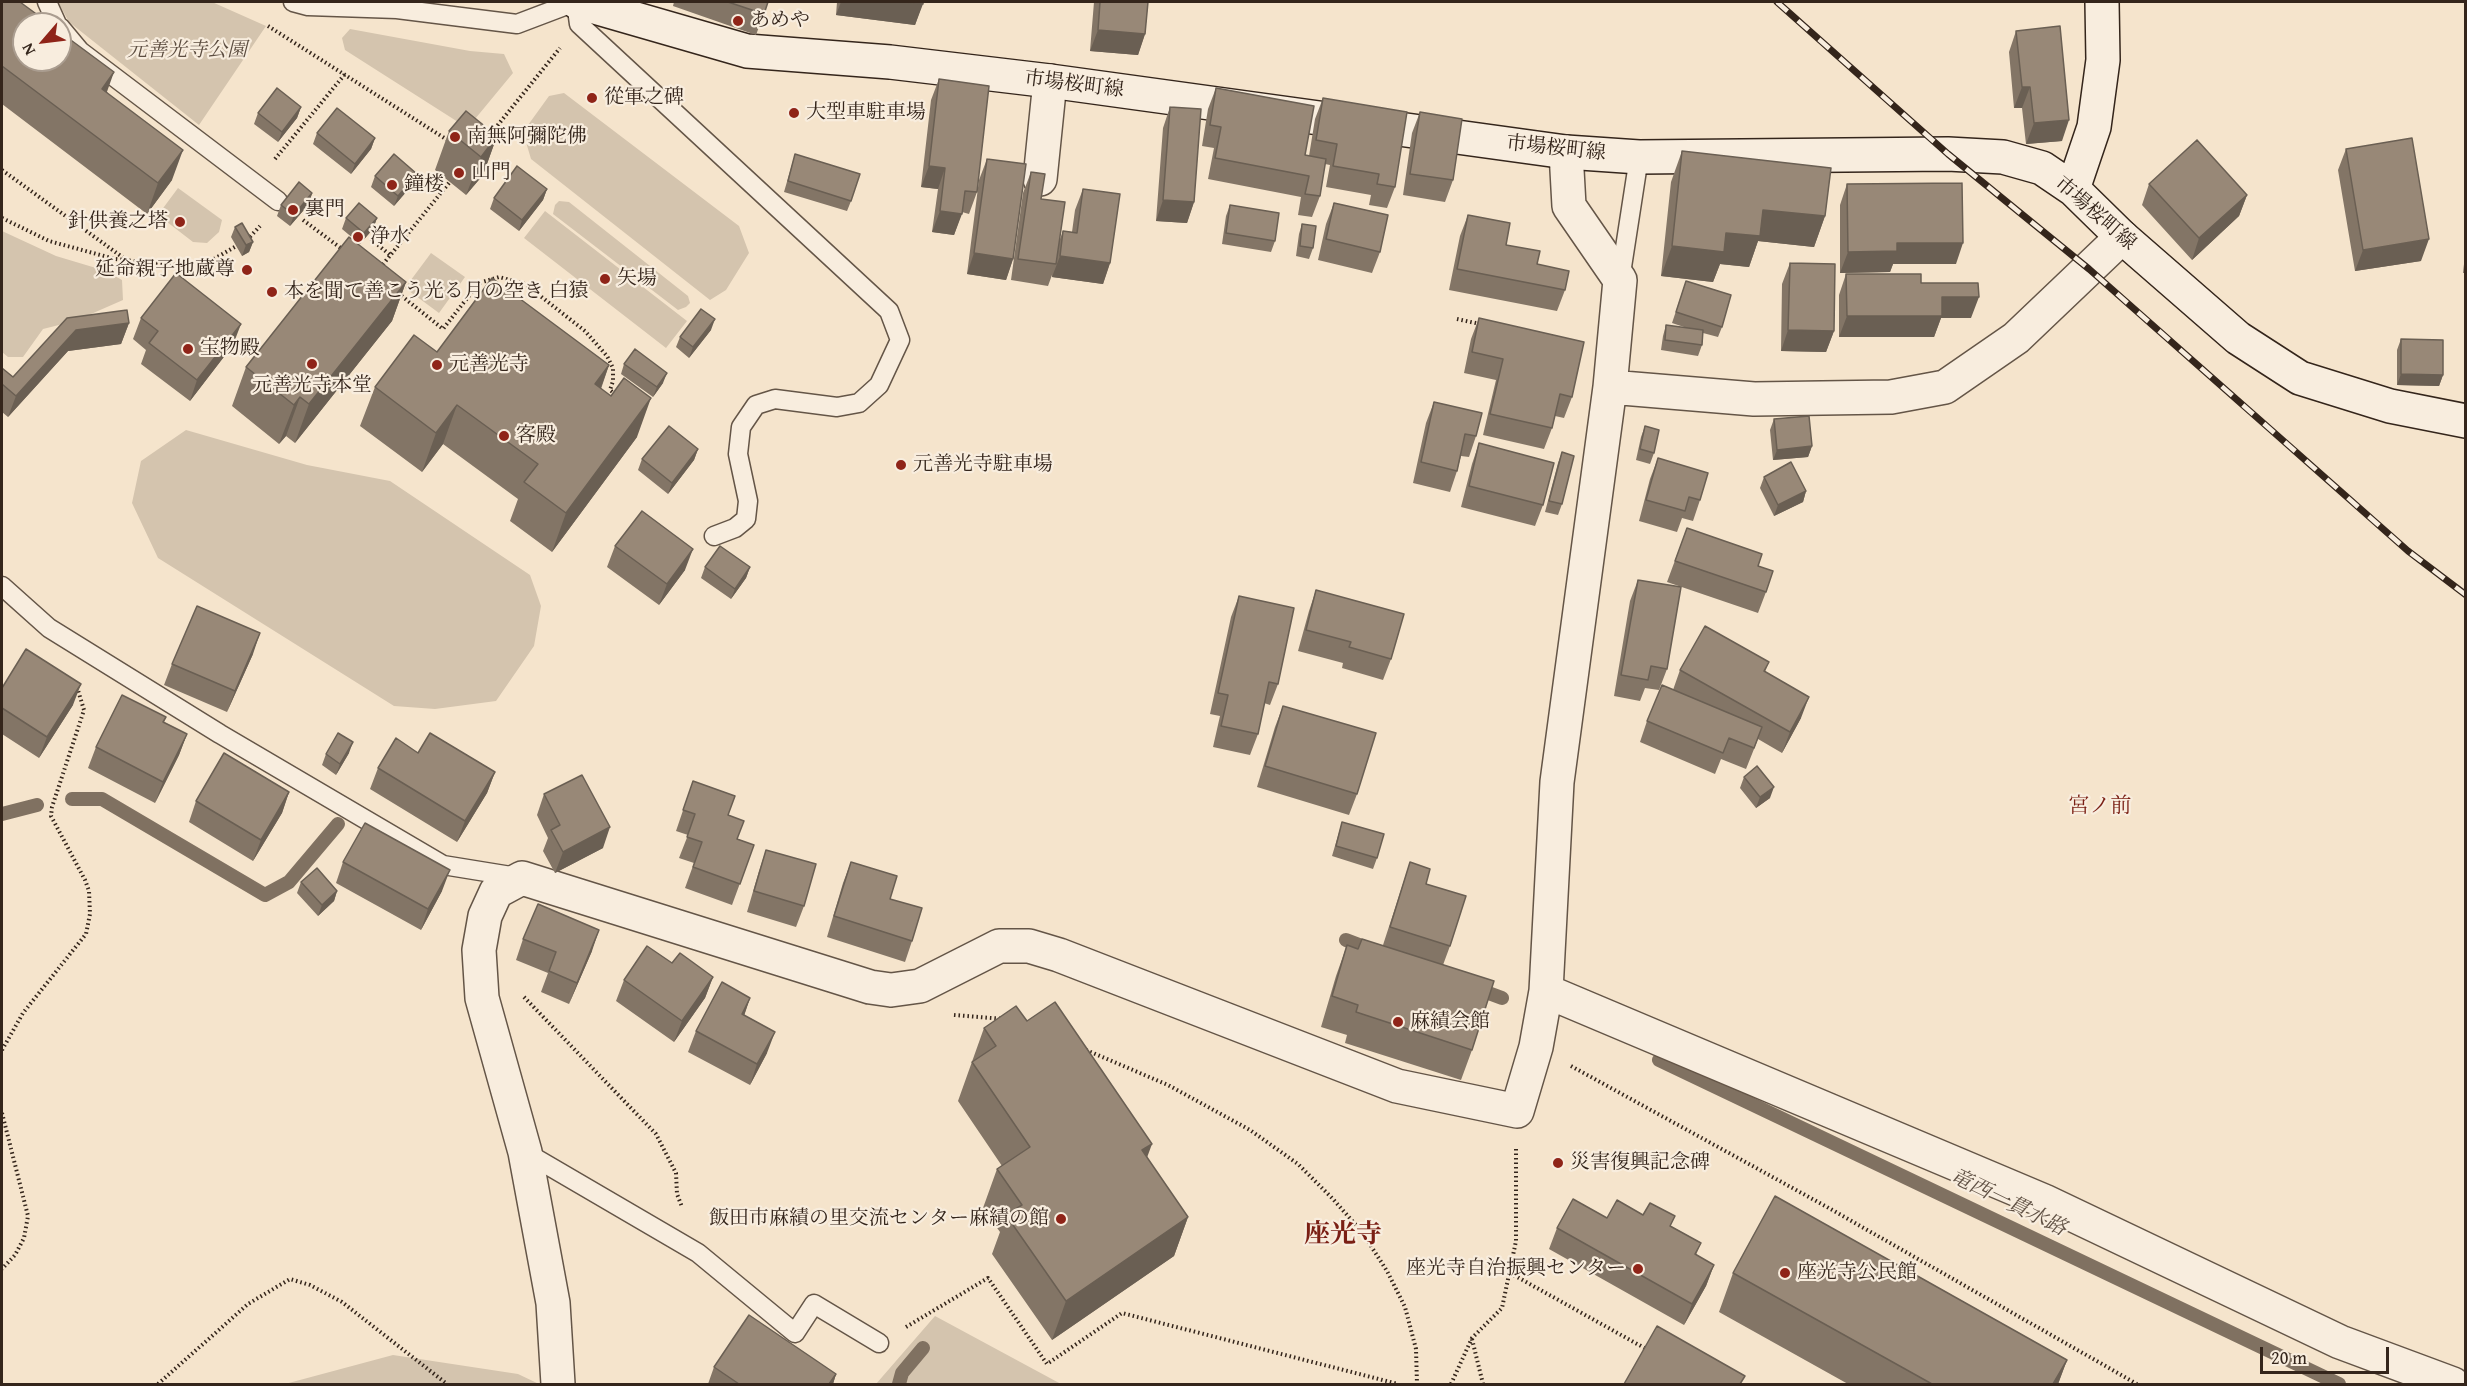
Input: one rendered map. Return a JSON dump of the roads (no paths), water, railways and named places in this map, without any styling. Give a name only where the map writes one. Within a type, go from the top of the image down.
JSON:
[{"type":"street","points":[[2073,189],[2094,127],[2103,60],[2102,2]]},
{"type":"street","name":"市場桜町線","points":[[577,7],[630,9],[747,51],[890,62],[1050,81],[1566,152],[1639,157],[1948,154],[2002,157],[2042,168],[2073,189],[2122,237],[2238,338],[2300,378],[2390,406],[2466,421]]},
{"type":"street","points":[[1040,179],[1050,81]]},
{"type":"street","points":[[558,1384],[553,1303],[525,1152],[482,998],[479,950],[485,915],[496,892],[522,878],[870,987],[891,990],[920,986],[999,946],[1029,946],[1059,955],[1397,1086],[1517,1111],[1536,1047],[1546,992],[1557,782],[1610,387],[1620,280],[1569,206],[1566,152]]},
{"type":"street","points":[[1610,387],[1754,399],[1891,397],[1945,387],[2016,338],[2122,237]]},
{"type":"street","points":[[1546,992],[2044,1201],[2340,1341],[2453,1384]]},
{"type":"lane","points":[[293,2],[308,6],[397,9],[517,24],[577,7],[889,311],[900,340],[879,385],[859,403],[837,407],[775,399],[756,405],[741,427],[738,454],[748,501],[746,519],[735,528],[714,536]]},
{"type":"lane","points":[[72,41],[80,51],[278,201]]},
{"type":"lane","points":[[1620,280],[1639,157]]},
{"type":"lane","points":[[2,586],[49,628],[220,734],[443,865],[522,878]]},
{"type":"lane","points":[[525,1152],[698,1253],[795,1333],[814,1304],[879,1343]]},
{"type":"waterway","points":[[72,799],[102,799],[265,895],[289,882],[338,824]]},
{"type":"waterway","points":[[2,814],[37,805]]},
{"type":"waterway","name":"竜西一貫水路","points":[[1346,940],[1375,951]]},
{"type":"waterway","name":"竜西一貫水路","points":[[1475,988],[1502,998]]},
{"type":"waterway","name":"竜西一貫水路","points":[[1659,1060],[2339,1384]]},
{"type":"waterway","points":[[899,1384],[902,1373],[923,1348]]},
{"type":"railway","points":[[1777,2],[1948,154],[2089,269],[2408,551],[2466,595]]},
{"type":"place","name":"あめや","points":[[738,21]]},
{"type":"place","name":"從軍之碑","points":[[592,98]]},
{"type":"place","name":"大型車駐車場","points":[[794,113]]},
{"type":"place","name":"南無阿彌陀佛","points":[[455,137]]},
{"type":"place","name":"山門","points":[[459,173]]},
{"type":"place","name":"鐘楼","points":[[392,185]]},
{"type":"place","name":"裏門","points":[[293,210]]},
{"type":"place","name":"針供養之塔","points":[[180,222]]},
{"type":"place","name":"浄水","points":[[358,237]]},
{"type":"place","name":"延命親子地蔵尊","points":[[247,270]]},
{"type":"place","name":"矢場","points":[[605,279]]},
{"type":"place","name":"本を聞て善こう光る月の空き 白猿","points":[[272,292]]},
{"type":"place","name":"宝物殿","points":[[188,349]]},
{"type":"place","name":"元善光寺本堂","points":[[312,364]]},
{"type":"place","name":"元善光寺","points":[[437,365]]},
{"type":"place","name":"客殿","points":[[504,436]]},
{"type":"place","name":"元善光寺駐車場","points":[[901,465]]},
{"type":"place","name":"麻績会館","points":[[1398,1022]]},
{"type":"place","name":"災害復興記念碑","points":[[1558,1163]]},
{"type":"place","name":"飯田市麻績の里交流センター麻績の館","points":[[1061,1219]]},
{"type":"place","name":"座光寺自治振興センター","points":[[1638,1269]]},
{"type":"place","name":"座光寺公民館","points":[[1785,1273]]},
{"type":"district","name":"宮ノ前","points":[[2100,807]]},
{"type":"district","name":"座光寺","points":[[1343,1235]]},
{"type":"park label","name":"元善光寺公園","points":[[187,51]]}]
